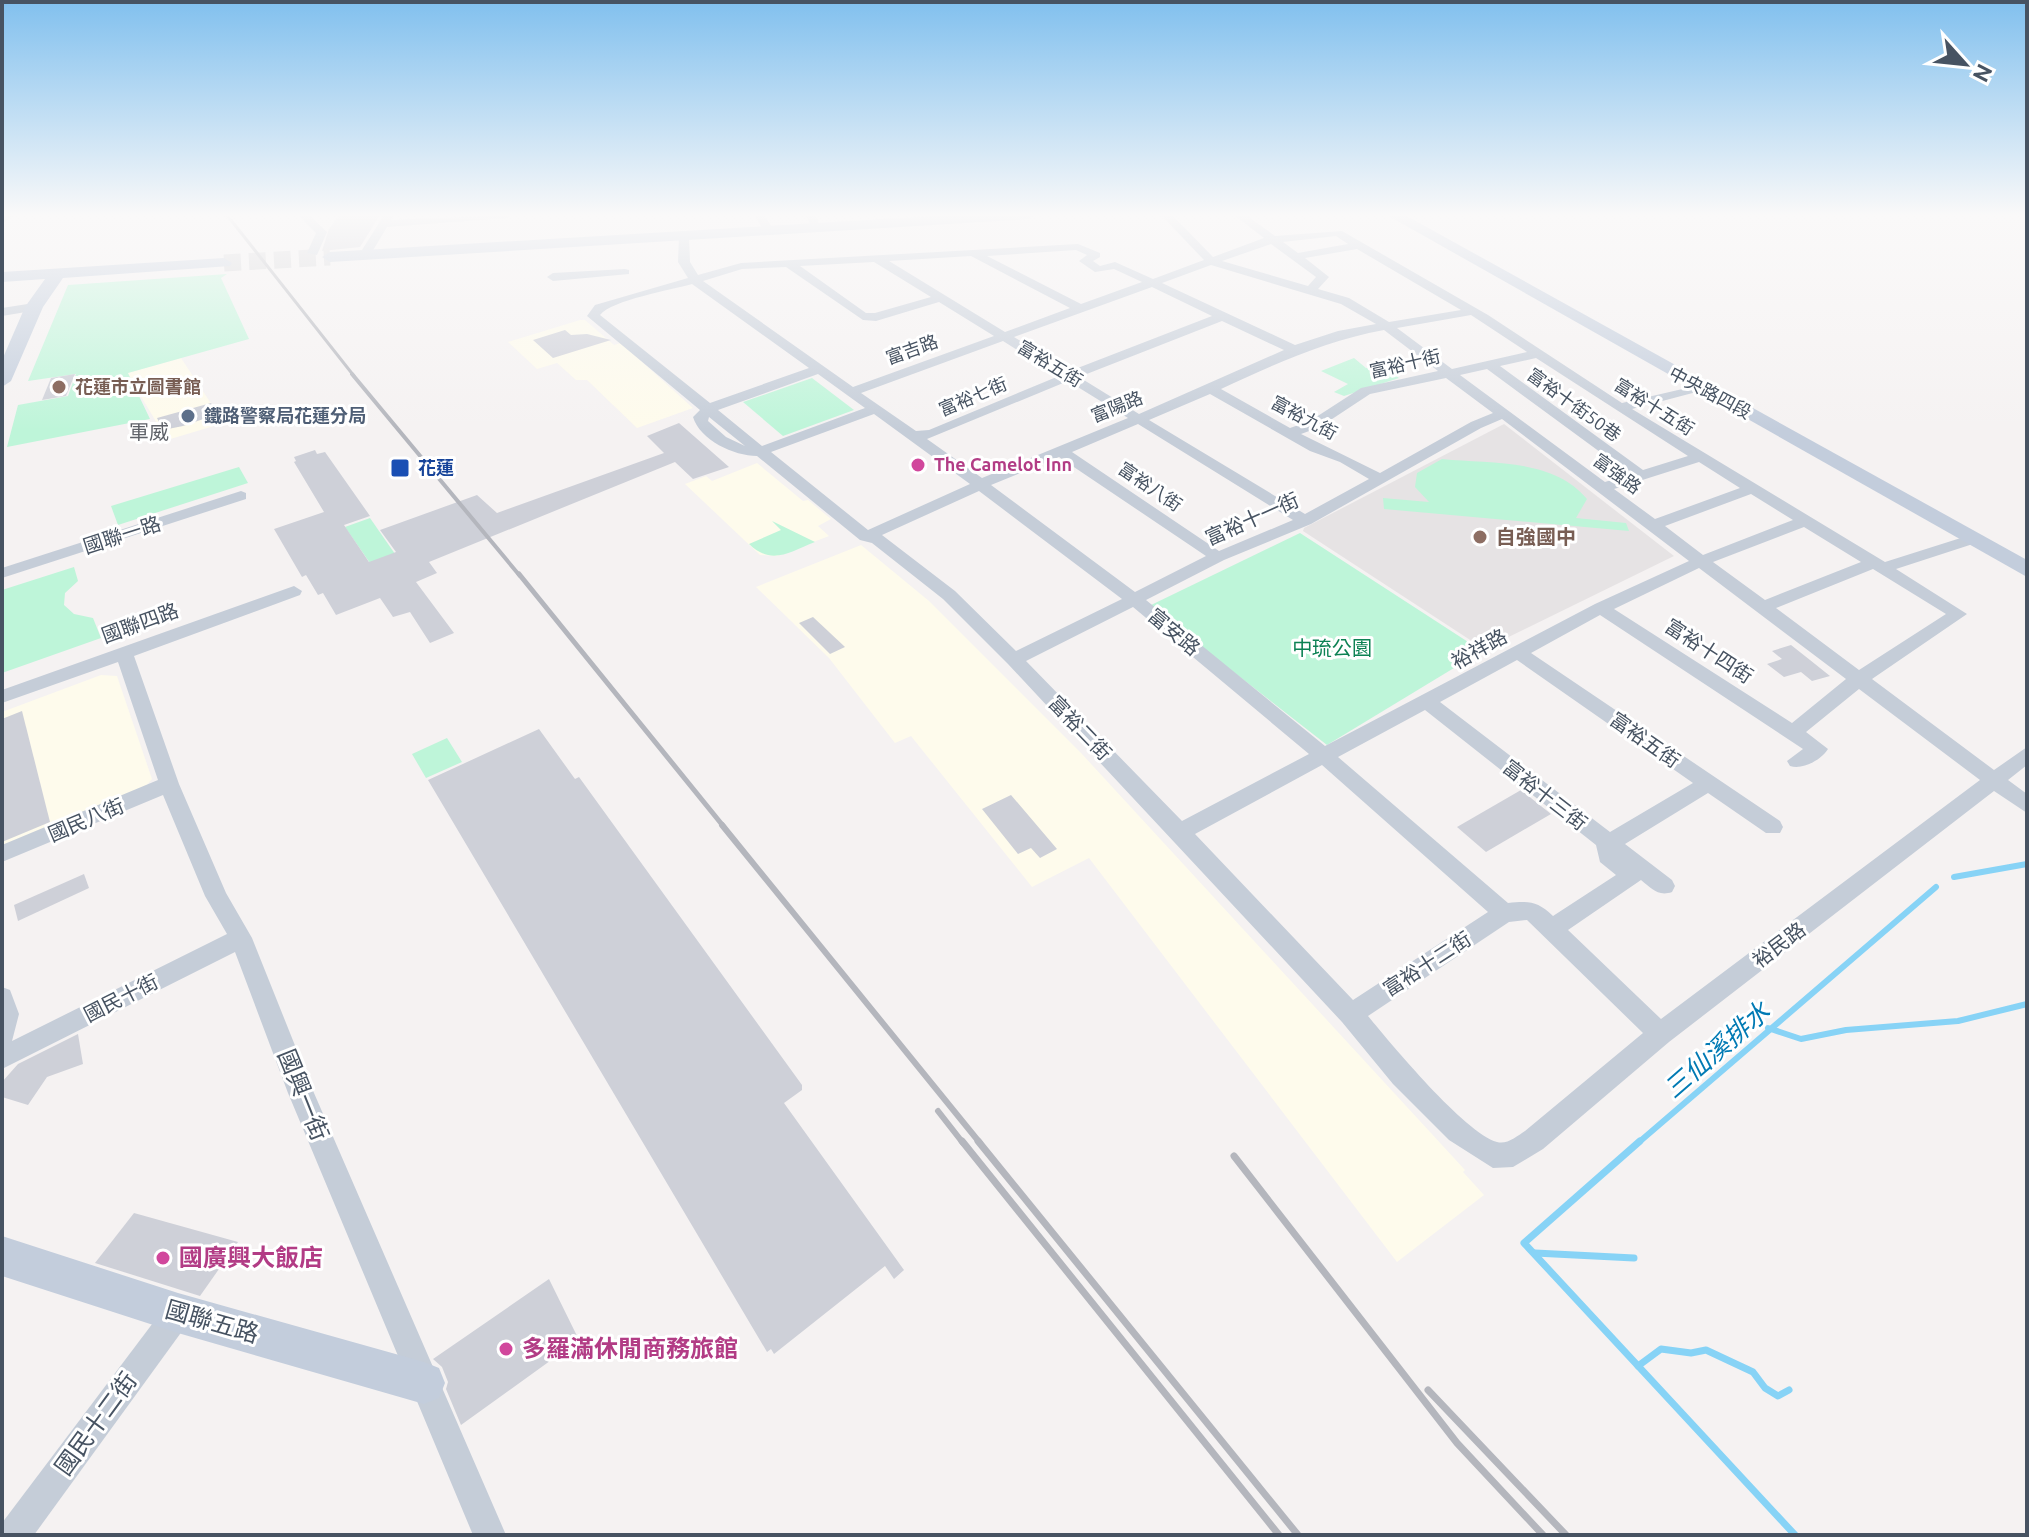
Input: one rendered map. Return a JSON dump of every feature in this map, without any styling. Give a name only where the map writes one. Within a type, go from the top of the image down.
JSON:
[{"type":"street","points":[[2,381],[34,307],[48,287]]},
{"type":"street","points":[[596,287],[617,287]]},
{"type":"street","name":"富安路","points":[[704,287],[981,484],[1135,600],[1325,757],[1504,913]]},
{"type":"street","points":[[822,287],[863,316],[876,317],[939,298]]},
{"type":"street","name":"富裕五街","points":[[921,287],[969,313],[1305,521]]},
{"type":"street","points":[[1038,287],[1081,309]]},
{"type":"street","name":"富吉路","points":[[851,392],[1142,287]]},
{"type":"street","points":[[1164,287],[1294,350]]},
{"type":"street","name":"富強路","points":[[1296,287],[1354,306],[1386,325],[2027,805]]},
{"type":"street","points":[[1310,291],[1314,287]]},
{"type":"street","name":"富裕十五街","points":[[1430,287],[1484,318],[1620,408],[1754,488]]},
{"type":"street","name":"中央路四段","points":[[1521,287],[2027,570]]},
{"type":"street","name":"中央路四段","points":[[1535,287],[2027,559]]},
{"type":"street","name":"富裕二街","points":[[602,288],[599,308],[593,316],[866,537],[877,539],[949,595],[1180,832],[1351,1014],[1402,1076],[1458,1131],[1493,1155],[1513,1154],[1534,1140]]},
{"type":"street","points":[[2,312],[34,307]]},
{"type":"street","name":"富陽路","points":[[866,537],[981,484],[1211,389],[1294,350],[1342,334],[1469,312]]},
{"type":"street","name":"富裕七街","points":[[914,436],[932,434],[1223,316]]},
{"type":"street","name":"富裕十街","points":[[1290,433],[1315,424],[1366,391],[1537,354]]},
{"type":"street","name":"富裕十街50巷","points":[[1487,363],[1640,475]]},
{"type":"street","points":[[710,408],[820,369]]},
{"type":"street","points":[[1620,408],[1699,387]]},
{"type":"street","name":"富裕九街","points":[[1211,389],[1315,448],[1345,459],[1381,479]]},
{"type":"street","points":[[761,451],[875,409]]},
{"type":"street","name":"富裕十一街","points":[[1014,660],[1218,557],[1305,521],[1476,425],[1503,414]]},
{"type":"street","name":"富裕八街","points":[[1059,450],[1218,557]]},
{"type":"street","points":[[1602,488],[1700,457]]},
{"type":"street","points":[[1653,525],[1754,488],[1958,614],[1860,678],[1793,732]]},
{"type":"street","name":"國聯一路","points":[[2,573],[241,496]]},
{"type":"street","name":"裕祥路","points":[[1180,832],[1601,608],[1701,561],[1806,521]]},
{"type":"street","points":[[1763,607],[1879,566],[1973,539]]},
{"type":"street","name":"國聯四路","points":[[2,697],[294,591]]},
{"type":"street","name":"富裕十四街","points":[[1601,608],[1818,749],[1797,761]]},
{"type":"street","name":"國興一街","points":[[124,653],[169,784],[216,896],[241,938],[301,1093],[490,1535]]},
{"type":"street","name":"富裕五街","points":[[1519,653],[1773,827]]},
{"type":"street","name":"富裕十三街","points":[[1427,702],[1664,886]]},
{"type":"street","name":"裕民路","points":[[1534,1140],[1660,1034],[2027,754]]},
{"type":"street","points":[[1551,929],[1632,876],[1608,856],[1607,844],[1709,783]]},
{"type":"street","name":"國民八街","points":[[2,854],[169,784]]},
{"type":"street","points":[[1504,913],[1532,910],[1660,1034]]},
{"type":"street","name":"富裕十二街","points":[[1351,1014],[1504,913]]},
{"type":"street","name":"國民十街","points":[[2,1058],[241,938]]},
{"type":"street","points":[[2,997],[7,1014],[2,1035]]},
{"type":"street","name":"國聯五路","points":[[2,1256],[178,1313],[424,1383]]},
{"type":"street","name":"國民十二街","points":[[14,1535],[178,1313]]},
{"type":"shaded area","points":[[585,320],[614,345],[621,343],[693,408],[637,428],[587,380],[576,380],[557,363],[537,369],[508,342]]},
{"type":"shaded area","name":"鐵路警察局花蓮分局","points":[[181,358],[224,423],[167,440],[127,373]]},
{"type":"shaded area","name":"自強國中","points":[[1504,424],[1674,556],[1484,649],[1303,531],[1304,528]]},
{"type":"shaded area","points":[[757,463],[803,501],[808,500],[831,519],[818,526],[829,536],[777,556],[760,555],[685,484],[706,476],[712,481]]},
{"type":"shaded area","points":[[861,545],[929,601],[1081,753],[1465,1170],[1463,1172],[1484,1195],[1397,1262],[1089,858],[1032,887],[911,736],[895,743],[829,658],[756,587]]},
{"type":"shaded area","points":[[101,675],[117,676],[152,779],[142,791],[10,845],[2,844],[2,712]]},
{"type":"green space","points":[[67,287],[225,287],[249,339],[128,373],[150,419],[7,447],[18,405],[68,396],[76,374],[28,381]]},
{"type":"green space","points":[[1354,358],[1366,368],[1383,365],[1399,378],[1344,396],[1334,392],[1348,384],[1321,371]]},
{"type":"green space","points":[[812,378],[854,410],[783,436],[743,402]]},
{"type":"green space","points":[[1442,459],[1500,463],[1557,476],[1587,499],[1576,518],[1626,523],[1629,531],[1384,509],[1383,498],[1429,502],[1415,487],[1417,473]]},
{"type":"green space","points":[[239,467],[248,483],[118,525],[111,506]]},
{"type":"green space","points":[[370,518],[395,554],[370,563],[345,527]]},
{"type":"green space","points":[[772,521],[815,542],[781,555],[757,551],[749,544],[781,530]]},
{"type":"green space","name":"中琉公園","points":[[1300,533],[1482,651],[1327,745],[1149,606]]},
{"type":"green space","points":[[74,567],[78,581],[65,593],[64,605],[74,614],[93,618],[101,638],[2,673],[2,590]]},
{"type":"green space","points":[[447,738],[462,762],[426,778],[412,754]]},
{"type":"building","points":[[565,330],[571,335],[587,334],[611,340],[553,358],[533,340]]},
{"type":"building","name":"花蓮市立圖書館","points":[[75,374],[66,396],[42,400],[51,378]]},
{"type":"building","name":"鐵路警察局花蓮分局","points":[[211,403],[218,414],[183,426],[163,430],[157,418]]},
{"type":"building","points":[[679,423],[729,467],[693,479],[675,462],[429,562],[437,573],[416,582],[454,633],[430,643],[410,612],[393,617],[380,598],[336,615],[323,593],[318,595],[306,575],[302,577],[274,529],[324,512],[294,462],[294,457],[315,450],[317,454],[325,452],[370,516],[344,525],[369,562],[396,552],[380,530],[477,495],[497,513],[664,453],[647,436]]},
{"type":"building","points":[[813,617],[845,647],[830,654],[799,623]]},
{"type":"building","points":[[1791,645],[1830,676],[1812,681],[1801,672],[1784,677],[1767,664],[1782,659],[1772,651]]},
{"type":"building","points":[[22,711],[50,822],[2,842],[2,719]]},
{"type":"building","points":[[539,729],[575,779],[579,777],[802,1085],[802,1090],[784,1103],[904,1270],[894,1279],[885,1266],[774,1354],[771,1349],[767,1352],[428,780]]},
{"type":"building","points":[[1521,790],[1551,814],[1486,852],[1457,827]]},
{"type":"building","points":[[1011,795],[1057,849],[1040,858],[1031,848],[1018,854],[982,809]]},
{"type":"building","points":[[84,874],[89,888],[18,921],[14,905]]},
{"type":"building","points":[[78,1034],[83,1064],[47,1077],[28,1105],[2,1097],[2,1082],[18,1064]]},
{"type":"building","name":"國廣興大飯店","points":[[134,1213],[238,1242],[200,1296],[95,1263]]},
{"type":"building","name":"多羅滿休閒商務旅館","points":[[549,1279],[579,1340],[461,1425],[446,1389],[448,1382],[442,1367],[433,1359]]},
{"type":"waterway","name":"三仙溪排水","points":[[1954,877],[2027,864]]},
{"type":"waterway","name":"三仙溪排水","points":[[1771,1029],[1936,887]]},
{"type":"waterway","points":[[1771,1029],[1801,1039],[1846,1030],[1958,1021],[2027,1004]]},
{"type":"waterway","name":"三仙溪排水","points":[[1638,1143],[1771,1029]]},
{"type":"waterway","points":[[1638,1366],[1524,1243],[1640,1141]]},
{"type":"waterway","points":[[1535,1253],[1634,1258]]},
{"type":"waterway","points":[[1638,1366],[1661,1349],[1691,1353],[1706,1350],[1753,1372],[1765,1388],[1778,1396],[1789,1390]]},
{"type":"waterway","points":[[1638,1366],[1795,1535]]},
{"type":"railway","points":[[284,287],[354,376]]},
{"type":"railway","points":[[352,374],[520,576]]},
{"type":"railway","points":[[519,574],[724,827]]},
{"type":"railway","points":[[722,825],[980,1143]]},
{"type":"railway","points":[[938,1111],[963,1143]]},
{"type":"railway","points":[[962,1141],[1279,1535]]},
{"type":"railway","points":[[978,1141],[1298,1535]]},
{"type":"railway","points":[[1234,1156],[1457,1443],[1543,1535]]},
{"type":"railway","points":[[1428,1390],[1566,1535]]},
{"type":"place","name":"花蓮市立圖書館","points":[[59,387]]},
{"type":"place","name":"鐵路警察局花蓮分局","points":[[188,416]]},
{"type":"place","name":"The Camelot Inn","points":[[918,465]]},
{"type":"place","name":"花蓮","points":[[400,468]]},
{"type":"place","name":"自強國中","points":[[1480,537]]},
{"type":"place","name":"國廣興大飯店","points":[[163,1258]]},
{"type":"place","name":"多羅滿休閒商務旅館","points":[[506,1349]]},
{"type":"district","name":"軍威","points":[[149,432]]}]
